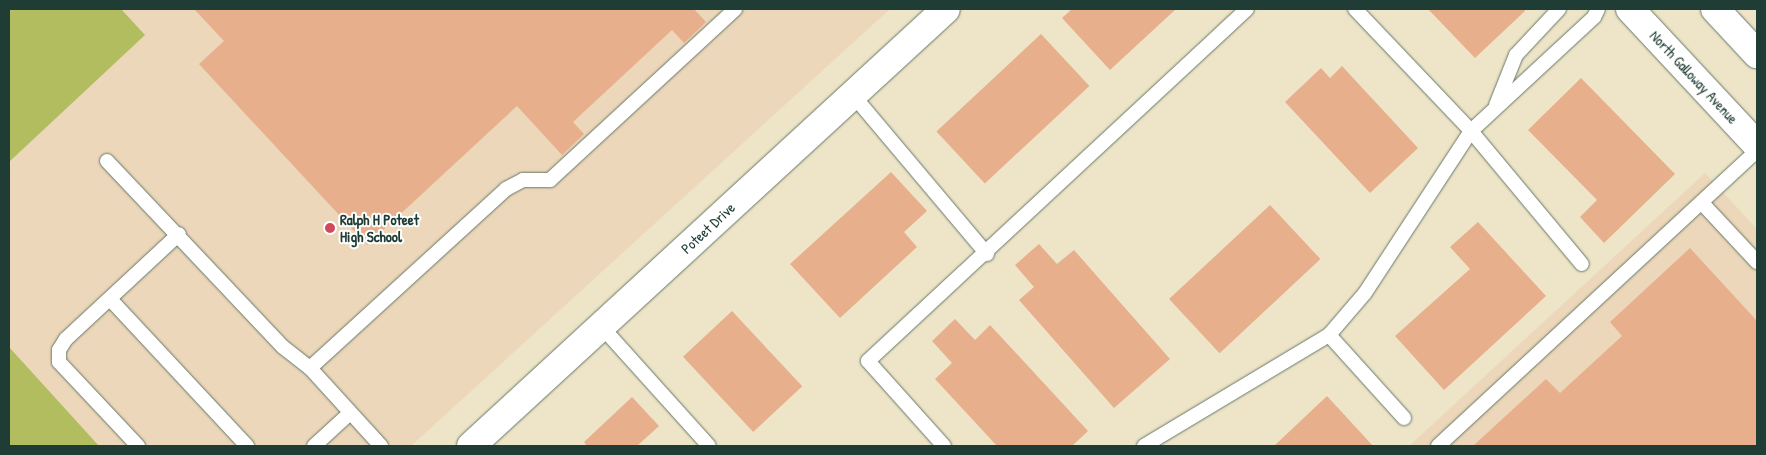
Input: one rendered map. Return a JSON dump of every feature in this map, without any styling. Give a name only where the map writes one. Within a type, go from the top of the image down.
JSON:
[{"type":"street","name":"Poteet Drive","points":[[471,446],[946,9]]},
{"type":"street","name":"North Galloway Avenue","points":[[1630,9],[1757,145]]},
{"type":"street","points":[[1715,9],[1757,54]]},
{"type":"lane","points":[[310,368],[506,189],[523,180],[550,180],[735,9]]},
{"type":"lane","points":[[944,446],[868,361],[987,254],[1247,9]]},
{"type":"lane","points":[[1355,9],[1471,131],[1582,264]]},
{"type":"lane","points":[[1493,110],[1516,55],[1558,9]]},
{"type":"lane","points":[[1144,446],[1329,335],[1365,293],[1471,131],[1594,17],[1598,9]]},
{"type":"lane","points":[[853,95],[987,254]]},
{"type":"lane","points":[[1438,446],[1757,151]]},
{"type":"lane","points":[[107,160],[284,347],[310,368],[381,446]]},
{"type":"lane","points":[[1702,203],[1757,262]]},
{"type":"lane","points":[[138,446],[59,362],[59,350],[66,339],[179,234]]},
{"type":"lane","points":[[110,299],[247,446]]},
{"type":"lane","points":[[602,326],[709,446]]},
{"type":"lane","points":[[1329,335],[1404,418]]},
{"type":"lane","points":[[314,446],[350,413]]},
{"type":"shaded area","name":"Ralph H Poteet High School","points":[[9,9],[890,9],[411,446],[9,446]]},
{"type":"shaded area","points":[[1705,173],[1757,229],[1757,446],[1409,446]]},
{"type":"green space","points":[[9,9],[121,9],[145,35],[9,162]]},
{"type":"green space","points":[[9,347],[99,446],[9,446]]},
{"type":"building","points":[[194,9],[694,9],[706,22],[684,43],[672,30],[573,122],[584,134],[562,155],[517,106],[367,245],[199,64],[224,41]]},
{"type":"building","points":[[1072,9],[1176,9],[1110,70],[1062,18]]},
{"type":"building","points":[[1428,9],[1524,9],[1525,11],[1475,58]]},
{"type":"building","points":[[1041,34],[1089,86],[985,183],[936,132]]},
{"type":"building","points":[[1342,66],[1418,148],[1370,193],[1285,102],[1321,68],[1330,78]]},
{"type":"building","points":[[1581,78],[1675,174],[1604,243],[1580,217],[1597,200],[1528,130]]},
{"type":"building","points":[[891,172],[927,211],[904,232],[917,247],[840,318],[790,264]]},
{"type":"building","points":[[1270,205],[1320,259],[1220,353],[1169,299]]},
{"type":"building","points":[[1478,222],[1546,296],[1444,390],[1395,336],[1470,269],[1450,247]]},
{"type":"building","points":[[1039,244],[1057,264],[1074,250],[1170,359],[1114,408],[1019,300],[1034,287],[1015,265]]},
{"type":"building","points":[[1690,248],[1757,321],[1757,446],[1473,446],[1546,379],[1560,393],[1622,336],[1610,322]]},
{"type":"building","points":[[732,311],[802,386],[753,432],[683,357]]},
{"type":"building","points":[[955,319],[975,340],[990,325],[1088,431],[1072,446],[997,446],[935,379],[952,363],[932,341]]},
{"type":"building","points":[[1327,396],[1373,446],[1274,446]]},
{"type":"building","points":[[632,397],[659,426],[637,446],[587,446],[584,442]]},
{"type":"place","name":"Ralph H Poteet High School","points":[[330,228]]}]
